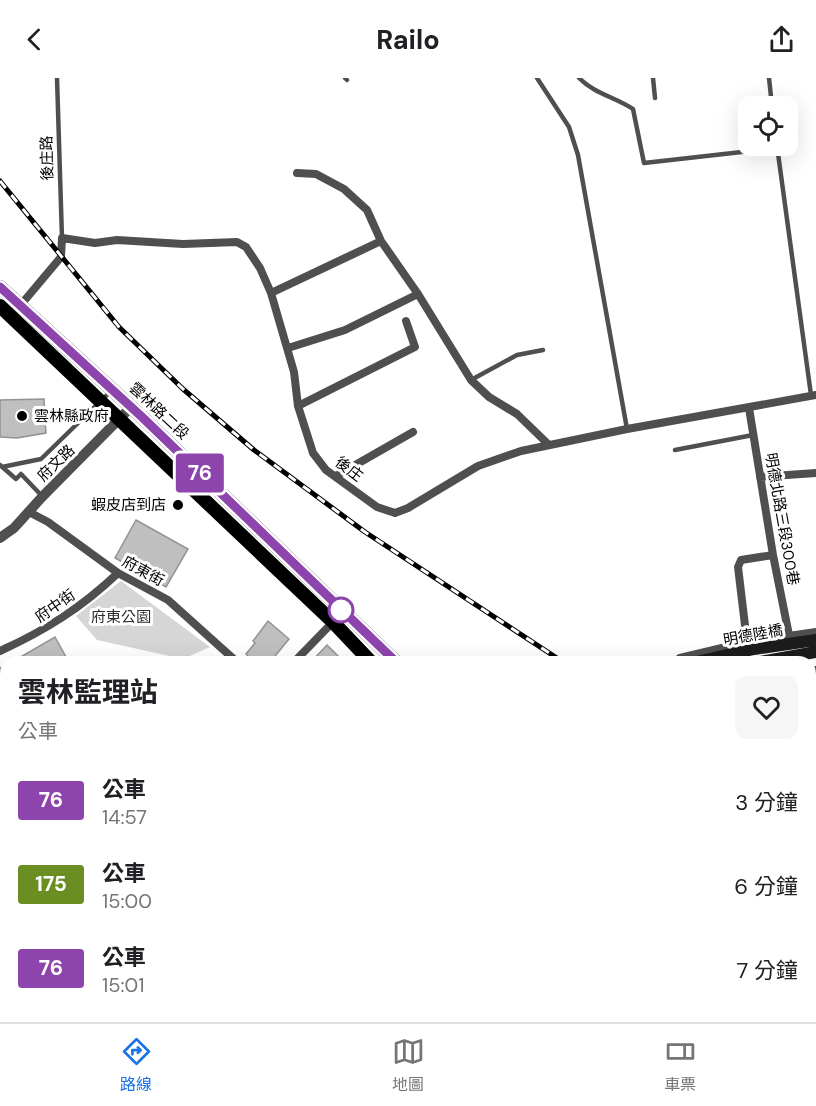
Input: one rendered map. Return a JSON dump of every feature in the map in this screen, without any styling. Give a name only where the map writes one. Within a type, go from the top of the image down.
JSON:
[{"type":"main road","name":"雲林路二段","points":[[0,287],[10,309],[100,401],[333,622],[365,656]]},
{"type":"main road","name":"雲林路二段","points":[[10,309],[112,389],[390,656]]},
{"type":"main road","name":"明德陸橋","points":[[723,656],[816,640]]},
{"type":"main road","name":"明德陸橋","points":[[794,656],[816,652]]},
{"type":"street","points":[[297,173],[316,174],[344,189],[367,210],[381,241],[418,294],[471,380],[489,397],[517,414],[549,445]]},
{"type":"street","name":"後庄","points":[[62,238],[94,243],[117,240],[183,244],[237,242],[246,247],[271,293],[294,372],[298,406],[313,453],[326,470],[377,507],[395,513],[408,508],[478,466],[521,451],[813,395]]},
{"type":"street","points":[[10,309],[61,257],[62,238]]},
{"type":"street","points":[[271,293],[381,241]]},
{"type":"street","points":[[288,348],[345,330],[418,294]]},
{"type":"street","points":[[298,406],[415,347],[406,321]]},
{"type":"street","name":"府文路","points":[[0,538],[14,528],[42,497],[121,420],[131,407]]},
{"type":"street","name":"明德北路三段300巷","points":[[749,408],[789,635]]},
{"type":"street","points":[[336,476],[413,432]]},
{"type":"street","points":[[760,477],[816,473]]},
{"type":"street","name":"府東街","points":[[29,512],[48,522],[118,573],[168,600],[230,656]]},
{"type":"street","points":[[747,642],[738,567],[741,560],[774,555]]},
{"type":"street","name":"府中街","points":[[0,651],[38,634],[81,605],[118,573]]},
{"type":"street","points":[[300,656],[343,612]]},
{"type":"street","points":[[688,656],[747,642],[816,632]]},
{"type":"lane","name":"後庄路","points":[[57,78],[62,238]]},
{"type":"lane","points":[[537,78],[569,127],[578,155],[627,429]]},
{"type":"lane","points":[[579,78],[587,86],[604,96],[622,101],[633,109],[644,163],[738,152]]},
{"type":"lane","points":[[653,78],[655,98]]},
{"type":"lane","points":[[769,78],[771,96]]},
{"type":"lane","points":[[779,156],[813,395]]},
{"type":"lane","points":[[471,380],[517,355],[543,350]]},
{"type":"lane","points":[[1,466],[41,459],[112,389]]},
{"type":"lane","points":[[675,450],[753,435]]},
{"type":"lane","points":[[1,466],[16,479],[21,474],[42,497]]},
{"type":"green space","name":"府東公園","points":[[121,581],[210,647],[190,656],[169,656],[97,640],[76,616]]},
{"type":"building","name":"雲林縣政府","points":[[44,399],[46,433],[17,438],[0,437],[0,400]]},
{"type":"building","points":[[136,520],[188,549],[166,587],[115,558]]},
{"type":"building","points":[[268,621],[289,639],[275,656],[248,656],[246,654],[255,643],[253,641]]},
{"type":"building","points":[[55,637],[65,656],[22,656]]},
{"type":"building","points":[[327,645],[338,656],[317,656]]},
{"type":"railway","points":[[0,181],[119,327],[183,389],[254,450],[365,532],[554,656]]},
{"type":"bus line","name":"76","points":[[0,287],[142,417],[389,656]]},
{"type":"place","name":"雲林縣政府","points":[[22,416]]},
{"type":"place","name":"蝦皮店到店","points":[[178,505]]}]
